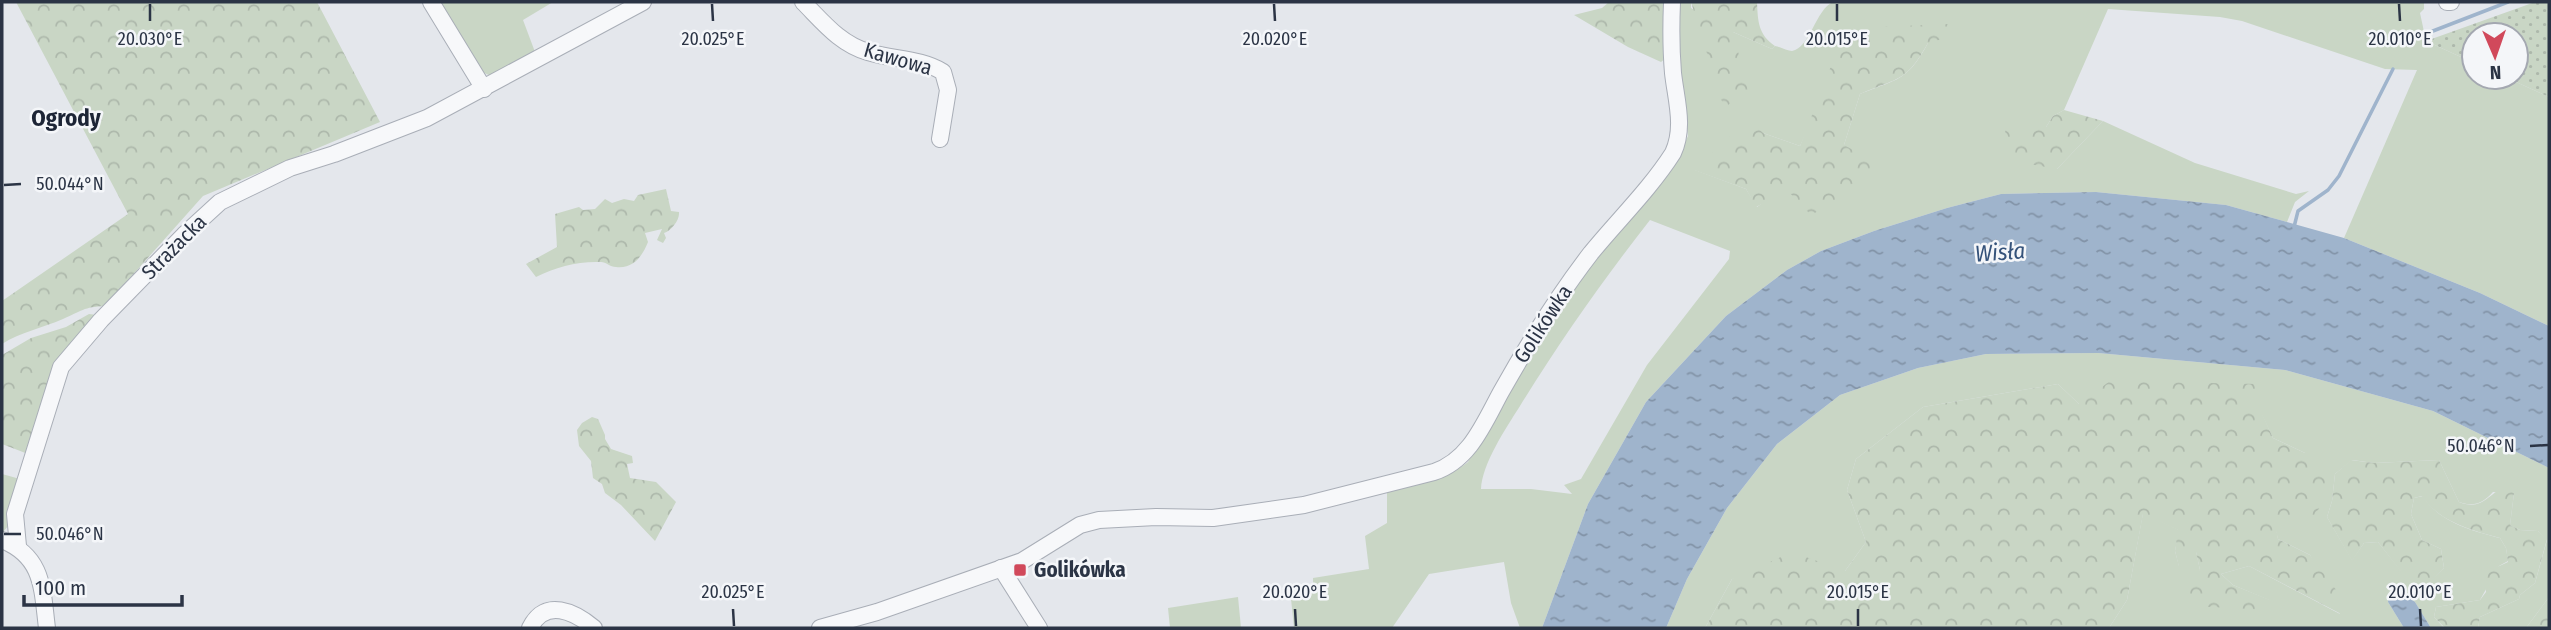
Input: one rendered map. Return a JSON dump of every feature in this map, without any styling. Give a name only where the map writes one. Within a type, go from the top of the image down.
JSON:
[{"type":"street","points":[[430,2],[484,89]]},
{"type":"street","name":"Strażacka","points":[[18,546],[15,514],[61,367],[101,320],[220,202],[290,168],[334,155],[428,118],[643,2]]},
{"type":"street","name":"Kawowa","points":[[803,2],[840,39],[853,46],[867,52],[928,63],[943,72],[948,90],[940,139]]},
{"type":"street","name":"Golikówka","points":[[820,628],[877,612],[1022,561],[1080,525],[1099,520],[1213,518],[1304,505],[1434,472],[1454,464],[1465,455],[1530,339],[1590,254],[1673,153],[1678,141],[1679,125],[1670,31],[1672,2]]},
{"type":"street","points":[[2,540],[18,546],[36,567],[44,595],[47,628]]},
{"type":"street","points":[[1001,569],[1039,628]]},
{"type":"street","points":[[530,628],[542,614],[562,609],[580,616],[594,628]]},
{"type":"green space","points":[[16,2],[317,2],[380,122],[203,196],[105,306],[83,310],[2,344],[2,301],[128,214]]},
{"type":"green space","points":[[437,2],[553,2],[523,20],[535,52],[493,77],[478,70]]},
{"type":"green space","points":[[1609,2],[1667,2],[1666,58],[1661,62],[1628,47],[1574,15],[1602,8]]},
{"type":"green space","points":[[1680,2],[1691,2],[1691,8],[1733,32],[1772,49],[1775,46],[1792,51],[1804,43],[1822,12],[1833,2],[2424,2],[2424,9],[2420,13],[2426,41],[2460,57],[2460,91],[2530,91],[2530,88],[2549,97],[2549,326],[2480,293],[2344,238],[2417,70],[2385,69],[2242,21],[2108,9],[2064,110],[2053,116],[2046,127],[2057,169],[2103,121],[2195,163],[2296,194],[2309,191],[2295,202],[2287,222],[2226,205],[2096,192],[2001,194],[1874,231],[1821,251],[1787,270],[1726,316],[1646,402],[1588,504],[1542,628],[1520,628],[1511,603],[1504,562],[1429,574],[1392,628],[1294,628],[1290,589],[1313,585],[1313,578],[1369,569],[1365,536],[1387,523],[1387,491],[1440,477],[1468,462],[1529,350],[1589,265],[1681,151],[1688,136],[1679,68]],"holes":[[[1854,28],[1928,43],[1908,72],[1894,81],[1860,94],[1844,145],[1757,207],[1746,189],[1695,170],[1763,133],[1800,146]],[[1650,220],[1730,251],[1729,259],[1647,365],[1581,479],[1564,485],[1572,494],[1531,489],[1481,489],[1490,458],[1514,415],[1582,311]]]},
{"type":"green space","points":[[1691,2],[1757,2],[1760,27],[1765,37],[1775,46],[1772,49],[1733,32],[1748,90],[1724,108]]},
{"type":"green space","points":[[2535,2],[2549,2],[2549,97],[2530,88],[2530,21],[2482,21]]},
{"type":"green space","points":[[1949,24],[1949,37],[1928,43],[1914,65],[1901,77],[1860,94],[1844,145],[1882,166],[1858,189],[1811,215],[1788,191],[1756,207],[1746,189],[1694,170],[1734,133],[1753,123],[1763,133],[1800,146],[1843,35],[1854,28]]},
{"type":"green space","points":[[2460,29],[2460,57],[2426,41]]},
{"type":"green space","points":[[2064,110],[2103,121],[2057,169],[2007,160],[2005,128],[2046,127],[2053,116]]},
{"type":"green space","points":[[666,189],[671,211],[679,212],[678,218],[672,228],[664,233],[666,238],[663,243],[657,240],[662,229],[645,233],[648,242],[643,253],[632,264],[616,267],[603,262],[576,264],[536,277],[526,264],[557,247],[555,214],[579,207],[583,210],[595,209],[605,199],[612,203],[624,199],[634,201],[638,195]]},
{"type":"green space","points":[[89,314],[97,315],[56,363],[28,454],[2,444],[2,355],[31,338],[66,327]]},
{"type":"green space","points":[[2098,353],[2285,370],[2433,411],[2549,468],[2549,597],[2526,628],[2478,628],[2480,617],[2519,599],[2520,595],[2535,583],[2547,540],[2538,531],[2520,530],[2510,525],[2514,493],[2493,492],[2477,503],[2459,502],[2439,460],[2374,463],[2352,460],[2335,474],[2327,517],[2352,560],[2364,543],[2378,542],[2402,572],[2429,582],[2444,568],[2441,549],[2422,540],[2411,514],[2414,498],[2423,496],[2447,519],[2500,538],[2506,548],[2508,561],[2499,566],[2480,600],[2436,607],[2434,617],[2444,628],[2431,628],[2415,602],[2408,598],[2388,602],[2404,628],[2109,628],[2127,600],[2143,513],[2179,530],[2175,551],[2179,566],[2196,551],[2200,570],[2193,606],[2224,606],[2269,600],[2233,585],[2221,574],[2249,566],[2340,614],[2310,555],[2278,539],[2275,527],[2305,453],[2273,438],[2255,400],[2079,404],[2058,384],[1923,407],[1856,459],[1847,490],[1866,542],[1845,571],[1732,579],[1705,628],[1666,628],[1687,579],[1727,508],[1777,444],[1840,395],[1918,368],[1986,354]]},
{"type":"green space","points":[[2110,381],[2259,384],[2256,400],[2273,438],[2305,453],[2330,471],[2326,499],[2310,521],[2276,528],[2278,539],[2310,555],[2346,603],[2341,614],[2249,566],[2221,574],[2233,585],[2270,600],[2267,610],[2193,606],[2188,586],[2200,570],[2196,552],[2179,567],[2175,551],[2178,530],[2143,514],[2127,600],[2109,628],[1705,628],[1732,579],[1792,552],[1845,571],[1866,542],[1847,490],[1856,459],[1923,407],[2058,384],[2079,404]]},
{"type":"green space","points":[[592,417],[598,419],[611,449],[632,456],[633,463],[627,464],[630,478],[656,482],[676,502],[655,541],[621,505],[605,493],[602,484],[593,478],[591,461],[579,446],[577,430]]},
{"type":"green space","points":[[2351,460],[2374,463],[2439,460],[2459,502],[2473,505],[2484,501],[2507,485],[2514,493],[2510,525],[2520,530],[2538,531],[2547,539],[2535,583],[2520,595],[2519,599],[2480,617],[2478,628],[2445,628],[2434,617],[2436,607],[2480,600],[2486,592],[2484,573],[2508,562],[2506,548],[2500,538],[2447,519],[2422,496],[2414,498],[2411,514],[2422,540],[2441,549],[2444,568],[2429,583],[2402,573],[2378,542],[2364,543],[2352,561],[2327,517],[2335,474]]},
{"type":"green space","points":[[2,474],[20,479],[9,525],[3,532]]},
{"type":"green space","points":[[1238,597],[1241,628],[1170,628],[1168,608]]},
{"type":"green space","points":[[2549,597],[2549,628],[2526,628]]},
{"type":"water","name":"Wisła","points":[[2096,192],[2226,205],[2344,238],[2480,293],[2549,326],[2549,468],[2433,411],[2285,370],[2098,353],[1986,354],[1918,368],[1840,395],[1777,444],[1727,508],[1687,579],[1666,628],[1542,628],[1588,504],[1646,402],[1726,316],[1787,270],[1821,251],[1874,231],[2001,194]]},
{"type":"water","points":[[2401,592],[2415,602],[2431,628],[2404,628],[2388,602],[2389,597]]},
{"type":"waterway","points":[[2407,41],[2508,2]]},
{"type":"waterway","points":[[2294,227],[2298,211],[2328,190],[2339,176],[2393,69]]},
{"type":"place","name":"Golikówka","points":[[1020,570]]},
{"type":"district","name":"Ogrody","points":[[66,118]]}]
